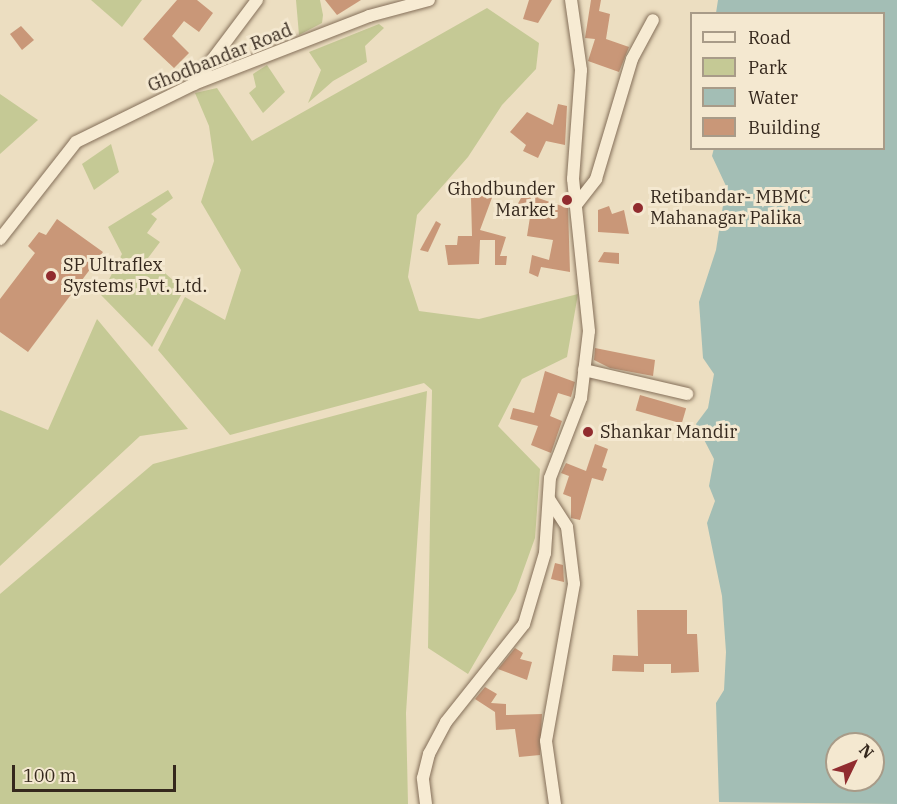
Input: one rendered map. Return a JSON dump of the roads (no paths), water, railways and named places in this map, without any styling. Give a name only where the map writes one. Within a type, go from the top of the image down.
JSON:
[{"type":"street","points":[[194,84],[257,0]]},
{"type":"street","name":"Ghodbandar Road","points":[[0,239],[76,142],[194,84],[369,16],[429,0]]},
{"type":"street","points":[[426,804],[423,778],[434,743],[465,696],[524,624],[545,553],[550,478],[581,398],[589,331],[573,179],[581,70],[571,0]]},
{"type":"street","points":[[576,205],[596,179],[632,59],[653,20]]},
{"type":"street","points":[[584,370],[687,394]]},
{"type":"street","points":[[549,499],[567,527],[574,584],[546,741],[555,804]]},
{"type":"water","points":[[718,0],[897,0],[897,804],[719,802],[716,703],[724,690],[726,652],[722,596],[707,523],[715,501],[709,486],[714,459],[696,424],[708,408],[714,374],[703,358],[699,302],[716,250],[726,186],[712,156],[714,150],[885,150],[885,12],[716,12]]},
{"type":"place","name":"Ghodbunder Market","points":[[567,200]]},
{"type":"place","name":"Retibandar- MBMC Mahanagar Palika","points":[[638,208]]},
{"type":"place","name":"SP Ultraflex Systems Pvt. Ltd.","points":[[51,276]]},
{"type":"place","name":"Shankar Mandir","points":[[588,432]]}]
